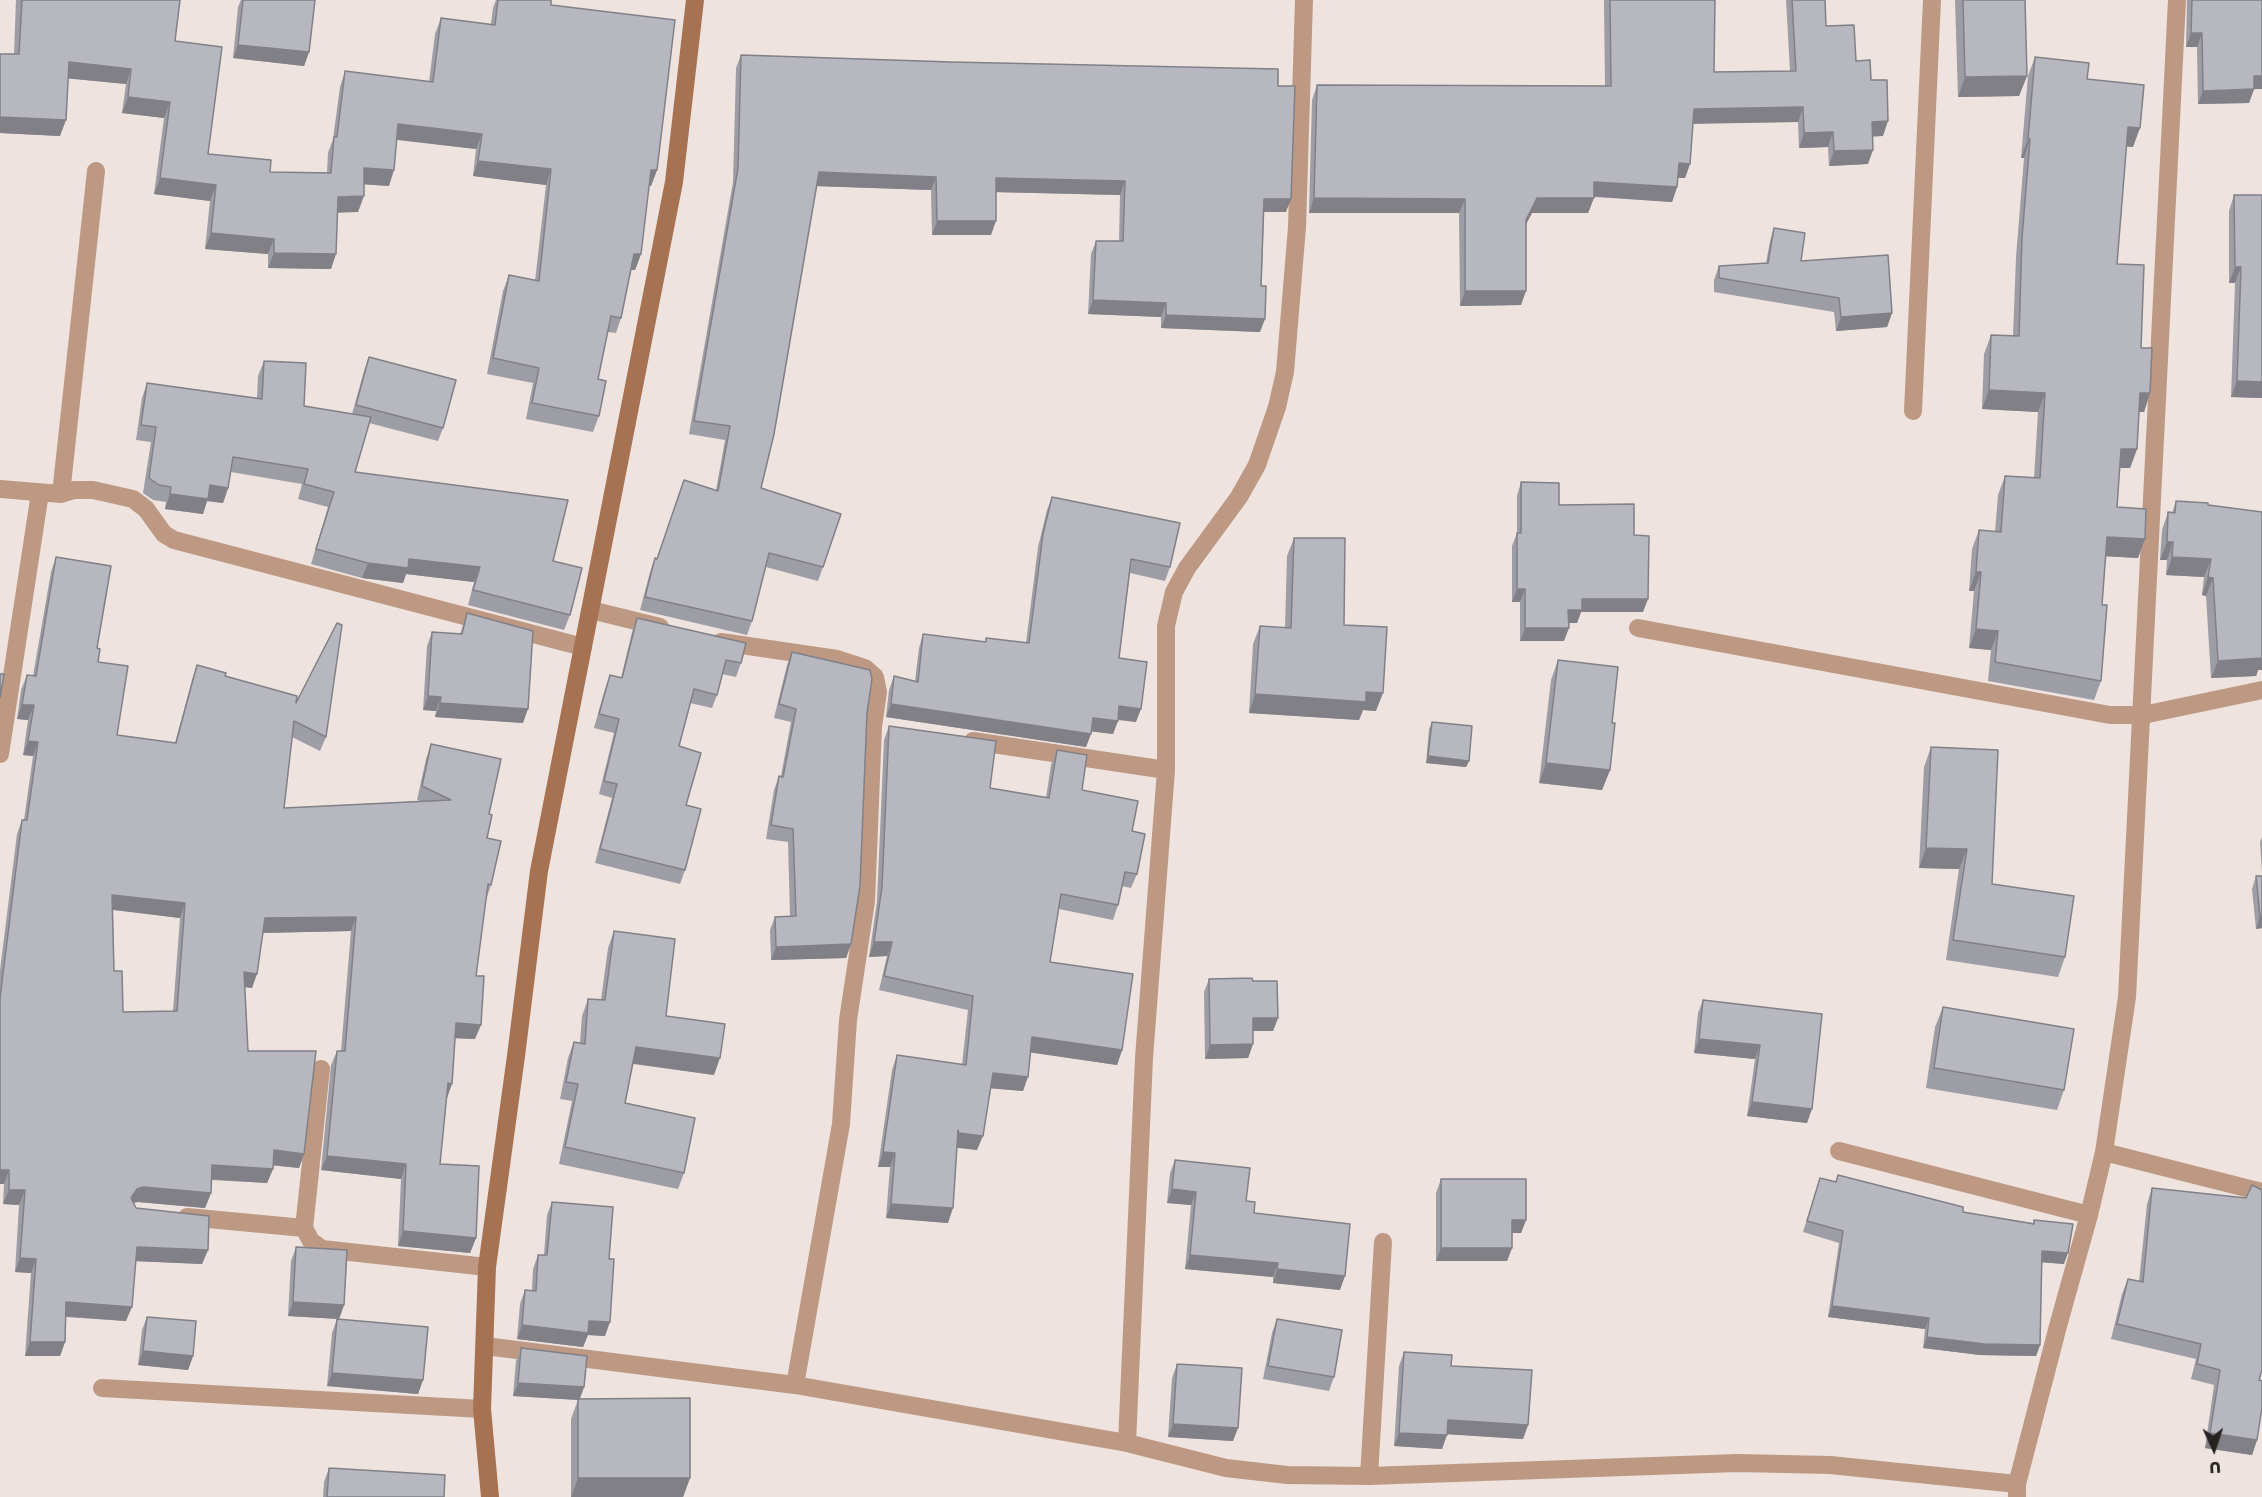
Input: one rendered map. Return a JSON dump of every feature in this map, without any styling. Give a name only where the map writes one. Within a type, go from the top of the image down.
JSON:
[{"type":"street","points":[[490,1497],[482,1409],[487,1267],[539,872],[674,182],[695,0]]},
{"type":"street","points":[[1127,1443],[1144,1058],[1166,770],[1166,626],[1174,592],[1188,568],[1239,497],[1257,465],[1277,406],[1285,372],[1297,227],[1304,0]]},
{"type":"street","points":[[1913,411],[1932,0]]},
{"type":"street","points":[[485,1346],[795,1385],[1127,1443],[1226,1467],[1287,1475],[1369,1476],[1738,1463],[1830,1465],[2017,1490],[2104,1152],[2127,997],[2143,715],[2176,0]]},
{"type":"street","points":[[61,494],[96,171]]},
{"type":"street","points":[[0,489],[61,494],[74,490],[93,490],[133,499],[146,509],[164,534],[174,540],[583,647]]},
{"type":"street","points":[[0,754],[40,493]]},
{"type":"street","points":[[591,610],[677,631]]},
{"type":"street","points":[[1638,628],[2110,715],[2143,715],[2262,690]]},
{"type":"street","points":[[699,636],[762,649],[837,659],[865,668],[875,677],[878,692],[873,727],[866,901],[848,1020],[840,1124],[795,1385]]},
{"type":"street","points":[[873,727],[896,730]]},
{"type":"street","points":[[951,738],[1166,770]]},
{"type":"street","points":[[321,1069],[304,1228],[311,1241],[322,1249],[487,1267]]},
{"type":"street","points":[[1839,1151],[2089,1215]]},
{"type":"street","points":[[2104,1152],[2262,1192]]},
{"type":"street","points":[[173,1216],[304,1228]]},
{"type":"street","points":[[1369,1476],[1383,1242]]},
{"type":"street","points":[[102,1388],[482,1409]]},
{"type":"building","points":[[22,0],[180,0],[175,41],[222,47],[208,154],[271,160],[270,172],[331,173],[334,137],[337,137],[345,71],[433,82],[441,18],[495,25],[498,0],[551,0],[551,5],[675,20],[657,170],[651,170],[641,254],[634,254],[621,318],[611,316],[598,379],[606,381],[599,416],[532,403],[539,368],[493,358],[509,275],[539,281],[551,169],[478,161],[482,134],[398,124],[394,170],[364,168],[364,196],[338,197],[336,254],[274,253],[274,239],[211,233],[216,185],[160,178],[170,102],[128,97],[131,69],[69,62],[66,120],[0,117],[0,54],[19,54]]},
{"type":"building","points":[[243,0],[315,0],[309,52],[238,45]]},
{"type":"building","points":[[1610,0],[1715,0],[1714,72],[1796,71],[1792,0],[1825,0],[1826,26],[1854,25],[1856,61],[1870,60],[1871,80],[1887,80],[1888,121],[1872,122],[1873,150],[1834,151],[1833,132],[1804,133],[1803,107],[1694,109],[1690,164],[1679,163],[1677,187],[1594,182],[1594,198],[1537,198],[1526,220],[1526,291],[1465,291],[1465,199],[1314,198],[1317,85],[1611,86]]},
{"type":"building","points":[[1963,0],[2025,0],[2027,76],[1965,77]]},
{"type":"building","points":[[2192,0],[2262,0],[2262,76],[2254,76],[2254,89],[2203,91],[2202,33],[2191,33]]},
{"type":"building","points":[[741,55],[1278,69],[1278,86],[1295,86],[1291,199],[1264,199],[1261,286],[1266,286],[1265,319],[1166,315],[1166,303],[1093,300],[1096,241],[1123,241],[1125,181],[996,178],[996,221],[937,221],[936,177],[819,172],[774,434],[761,488],[841,514],[823,567],[769,553],[752,621],[645,597],[655,558],[657,559],[684,480],[718,491],[730,426],[694,421],[738,168]]},
{"type":"building","points":[[2035,57],[2089,63],[2087,79],[2144,85],[2140,128],[2128,127],[2117,264],[2144,265],[2141,348],[2152,348],[2150,393],[2140,393],[2137,449],[2121,449],[2117,507],[2146,509],[2145,539],[2107,537],[2102,605],[2107,605],[2101,681],[1995,662],[1998,631],[1976,629],[1981,572],[1976,572],[1979,530],[2001,532],[2005,476],[2040,478],[2045,393],[1989,390],[1991,335],[2019,336],[2022,238]]},
{"type":"building","points":[[2234,195],[2262,195],[2262,382],[2237,381],[2241,267],[2235,267]]},
{"type":"building","points":[[1774,228],[1805,233],[1801,261],[1888,255],[1892,313],[1841,317],[1839,298],[1719,278],[1719,266],[1768,263]]},
{"type":"building","points":[[369,357],[456,380],[443,428],[356,405]]},
{"type":"building","points":[[264,361],[306,363],[304,406],[371,417],[355,472],[568,500],[553,561],[582,568],[570,615],[473,590],[480,567],[409,559],[408,568],[368,563],[316,549],[334,492],[304,484],[308,469],[233,457],[228,488],[210,485],[208,499],[170,494],[171,487],[159,485],[149,478],[156,427],[141,425],[147,383],[262,399]]},
{"type":"building","points":[[1521,482],[1559,483],[1559,505],[1634,504],[1634,535],[1649,536],[1648,599],[1582,599],[1582,610],[1568,610],[1569,628],[1525,628],[1525,589],[1517,589],[1517,533],[1521,533]]},
{"type":"building","points":[[1052,497],[1180,523],[1170,567],[1131,559],[1119,658],[1147,662],[1141,709],[1119,706],[1118,721],[1093,718],[1091,734],[891,704],[894,676],[918,682],[923,634],[986,642],[986,638],[1029,643],[1043,534]]},
{"type":"building","points":[[2176,501],[2208,503],[2208,505],[2262,512],[2262,658],[2218,661],[2213,578],[2208,577],[2211,559],[2172,557],[2173,542],[2167,542],[2168,512],[2175,513]]},
{"type":"building","points":[[1294,538],[1345,538],[1344,625],[1387,627],[1383,693],[1366,692],[1366,702],[1255,694],[1260,626],[1291,628]]},
{"type":"building","points":[[56,557],[111,566],[97,648],[100,649],[98,662],[128,666],[117,735],[176,743],[197,665],[226,673],[225,676],[297,696],[296,703],[337,623],[342,625],[326,737],[294,721],[284,808],[451,800],[422,786],[431,744],[501,759],[489,814],[492,815],[487,838],[501,841],[491,885],[488,884],[476,976],[484,976],[481,1025],[456,1023],[452,1084],[448,1083],[440,1164],[479,1166],[476,1238],[403,1231],[406,1164],[327,1156],[337,1051],[345,1051],[356,917],[265,918],[257,974],[244,972],[248,1051],[316,1051],[304,1154],[274,1150],[273,1169],[212,1165],[211,1193],[143,1187],[137,1189],[131,1198],[136,1208],[209,1216],[208,1250],[137,1247],[132,1307],[66,1302],[65,1342],[30,1342],[36,1259],[20,1258],[25,1190],[9,1190],[9,1170],[0,1170],[0,998],[22,820],[27,820],[38,742],[28,741],[34,705],[22,705],[27,675],[36,676]],"holes":[[[112,895],[185,903],[177,1011],[123,1012],[122,971],[114,971]]]},
{"type":"building","points":[[467,613],[533,631],[528,709],[440,703],[441,697],[428,696],[432,632],[462,634]]},
{"type":"building","points":[[637,618],[746,643],[741,663],[726,660],[717,695],[694,689],[679,746],[701,753],[686,805],[701,809],[685,870],[600,849],[617,784],[604,781],[619,719],[599,714],[610,675],[622,678]]},
{"type":"building","points":[[792,652],[870,670],[872,679],[867,713],[860,886],[851,944],[776,947],[775,917],[796,916],[793,829],[771,825],[779,776],[783,777],[796,709],[779,704]]},
{"type":"building","points":[[1558,660],[1618,667],[1610,770],[1546,763]]},
{"type":"building","points":[[0,674],[4,674],[0,698]]},
{"type":"building","points":[[1432,722],[1472,726],[1469,761],[1428,756]]},
{"type":"building","points":[[889,726],[996,741],[990,788],[1049,798],[1057,750],[1087,755],[1082,790],[1138,801],[1132,831],[1145,834],[1137,874],[1125,872],[1118,905],[1061,894],[1050,962],[1133,974],[1122,1050],[1032,1037],[1028,1077],[993,1073],[983,1136],[959,1133],[958,1130],[953,1208],[891,1204],[895,1153],[883,1152],[897,1055],[966,1065],[973,996],[884,976],[892,942],[874,942],[882,887]]},
{"type":"building","points":[[1931,747],[1998,750],[1992,884],[2074,896],[2065,957],[1953,940],[1967,849],[1926,848]]},
{"type":"building","points":[[2256,876],[2262,876],[2262,916],[2260,916]]},
{"type":"building","points":[[614,931],[675,939],[666,1016],[725,1024],[720,1058],[636,1047],[625,1103],[695,1118],[684,1173],[565,1147],[578,1084],[566,1082],[574,1042],[585,1044],[588,999],[605,1000]]},
{"type":"building","points":[[1252,978],[1253,981],[1277,981],[1278,1018],[1253,1018],[1253,1044],[1210,1045],[1209,979]]},
{"type":"building","points":[[1703,1000],[1822,1014],[1812,1109],[1752,1102],[1760,1045],[1699,1039]]},
{"type":"building","points":[[1943,1007],[2074,1029],[2064,1090],[1934,1068]]},
{"type":"building","points":[[1175,1160],[1250,1168],[1246,1201],[1255,1202],[1254,1213],[1350,1224],[1345,1276],[1277,1269],[1278,1263],[1190,1255],[1196,1192],[1172,1189]]},
{"type":"building","points":[[1838,1175],[1963,1207],[1963,1212],[2034,1224],[2034,1220],[2073,1224],[2068,1253],[2042,1251],[2040,1345],[1984,1344],[1927,1337],[1929,1318],[1832,1306],[1843,1231],[1807,1221],[1820,1178],[1836,1182]]},
{"type":"building","points":[[1441,1179],[1526,1179],[1526,1220],[1512,1220],[1512,1248],[1441,1248]]},
{"type":"building","points":[[2252,1185],[2262,1190],[2262,1370],[2259,1380],[2262,1381],[2262,1407],[2257,1440],[2210,1433],[2220,1370],[2197,1364],[2201,1344],[2117,1324],[2128,1279],[2143,1282],[2152,1188],[2246,1198]]},
{"type":"building","points":[[552,1202],[613,1207],[609,1259],[614,1259],[610,1322],[589,1321],[588,1333],[522,1325],[525,1290],[536,1291],[538,1255],[547,1255]]},
{"type":"building","points":[[296,1247],[347,1250],[344,1305],[293,1302]]},
{"type":"building","points":[[147,1317],[196,1321],[193,1356],[143,1351]]},
{"type":"building","points":[[337,1319],[428,1327],[423,1380],[332,1373]]},
{"type":"building","points":[[1277,1319],[1342,1330],[1334,1377],[1268,1366]]},
{"type":"building","points":[[521,1348],[587,1356],[584,1387],[518,1383]]},
{"type":"building","points":[[1404,1352],[1452,1355],[1451,1366],[1532,1370],[1528,1425],[1448,1420],[1447,1435],[1399,1433]]},
{"type":"building","points":[[1177,1364],[1242,1368],[1238,1428],[1173,1424]]},
{"type":"building","points":[[690,1398],[690,1478],[578,1478],[578,1399]]},
{"type":"building","points":[[329,1468],[445,1475],[444,1497],[327,1497]]}]
